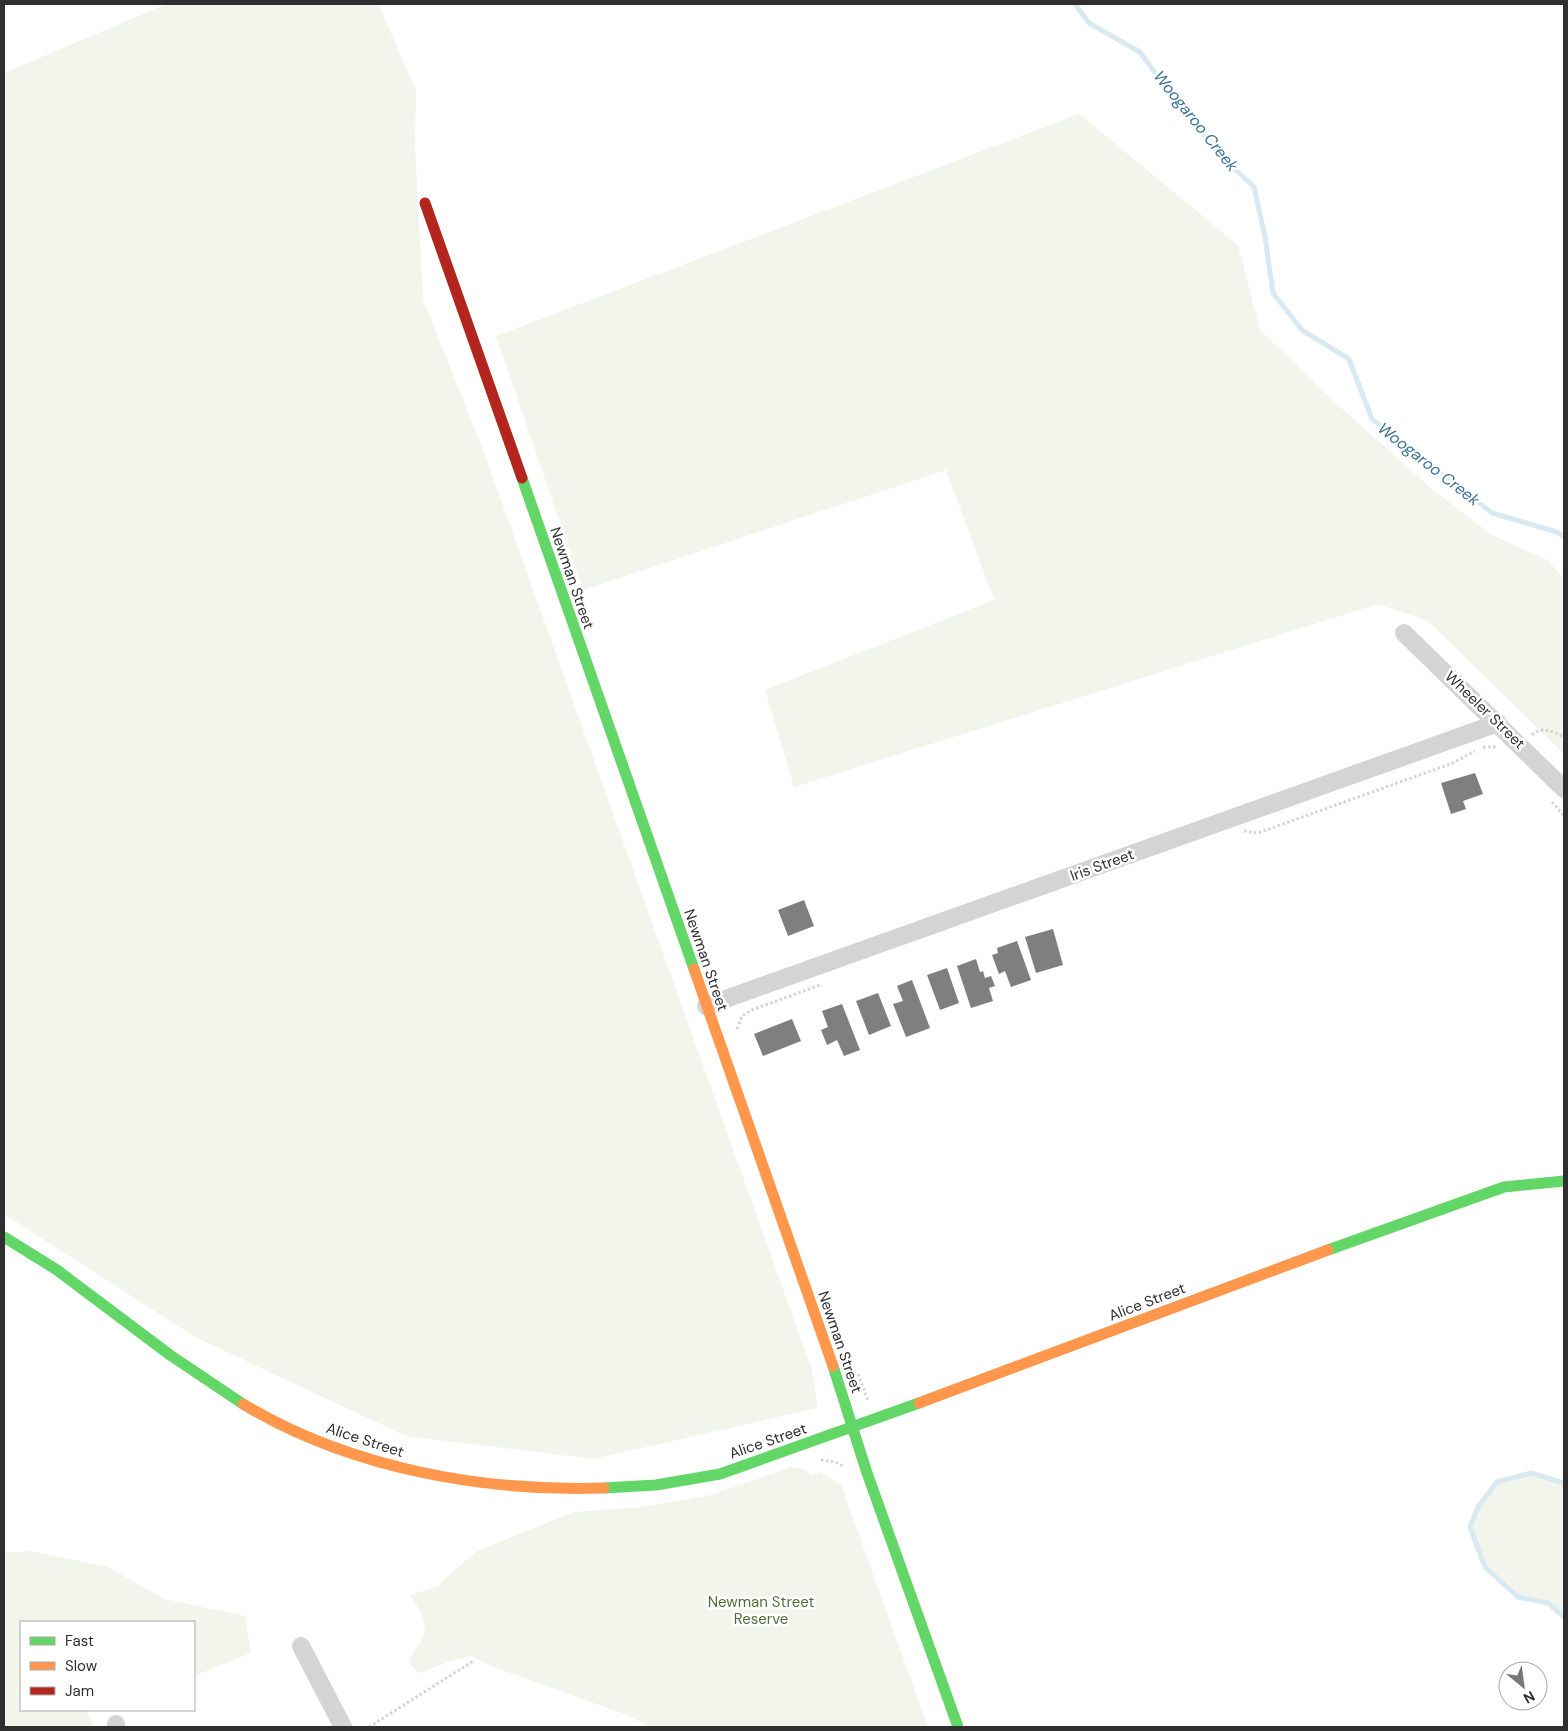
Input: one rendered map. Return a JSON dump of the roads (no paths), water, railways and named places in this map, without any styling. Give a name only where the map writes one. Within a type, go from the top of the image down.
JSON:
[{"type":"street","name":"Newman Street","points":[[425,203],[853,1427],[867,1473],[958,1727]]},
{"type":"street","name":"Wheeler Street","points":[[1404,633],[1564,789]]},
{"type":"street","name":"Iris Street","points":[[706,1006],[1498,723]]},
{"type":"street","name":"Alice Street","points":[[4,1237],[61,1273],[164,1353],[225,1393],[284,1426],[345,1451],[421,1473],[547,1488],[618,1488],[707,1476],[886,1415],[1452,1204],[1504,1187],[1564,1181]]},
{"type":"street","points":[[301,1646],[343,1727]]},
{"type":"waterway","name":"Woogaroo Creek","points":[[1075,4],[1089,23],[1140,52],[1184,112],[1223,158],[1254,187],[1265,237],[1273,293],[1302,330],[1349,359],[1372,419],[1492,513],[1557,532],[1564,537]]},
{"type":"waterway","name":"Woogaroo Creek","points":[[1564,1483],[1531,1473],[1497,1482],[1478,1507],[1470,1527],[1485,1567],[1518,1597],[1548,1603],[1564,1617]]},
{"type":"park label","name":"Newman Street Reserve","points":[[761,1610]]}]
